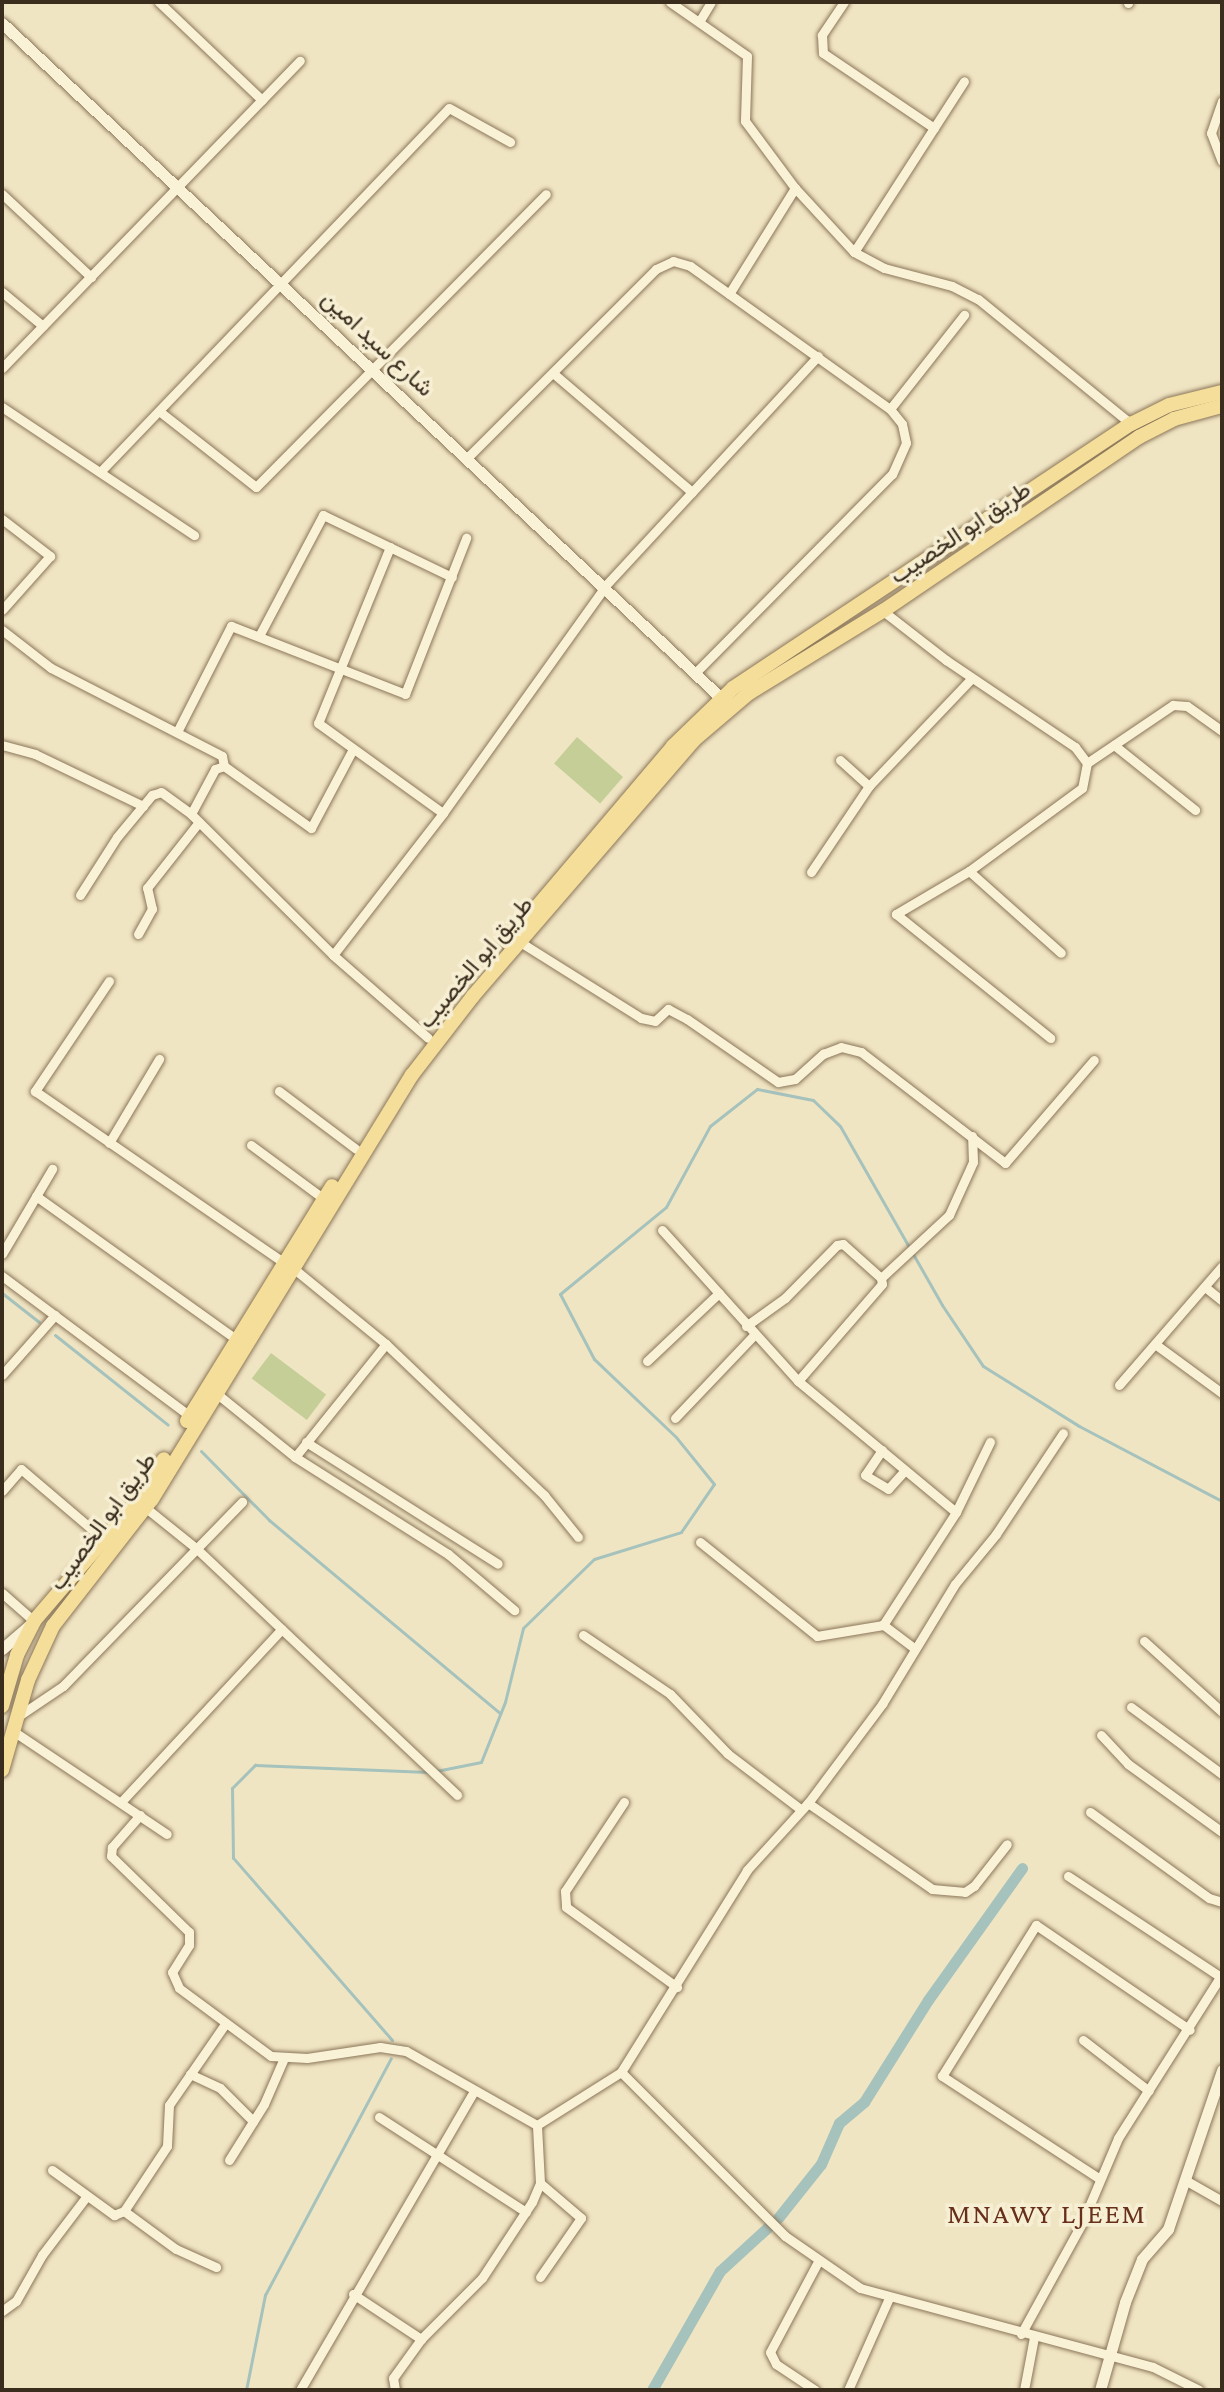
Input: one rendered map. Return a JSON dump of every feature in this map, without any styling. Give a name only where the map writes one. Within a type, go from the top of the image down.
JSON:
[{"type":"main road","name":"طريق ابو الخصيب","points":[[2,1770],[15,1724],[53,1626],[143,1493],[236,1339],[288,1266],[426,1055],[520,942],[562,884],[673,746],[721,698],[1131,424],[1169,405],[1222,392]]},
{"type":"main road","name":"طريق ابو الخصيب","points":[[2,1706],[17,1655],[34,1621],[146,1508],[216,1393],[324,1199],[428,1038],[562,884],[720,715],[883,611],[1147,432],[1193,412],[1222,406]]},
{"type":"main road","points":[[940,552],[950,565]]},
{"type":"street","points":[[159,2],[262,100]]},
{"type":"street","points":[[670,2],[747,56],[745,121],[795,188],[854,252],[884,268],[952,286],[978,299],[1131,424]]},
{"type":"street","points":[[699,22],[711,2]]},
{"type":"street","points":[[844,2],[822,35],[823,53],[934,128]]},
{"type":"street","name":"شارع سيد امين","points":[[2,23],[606,585],[697,671],[721,698]]},
{"type":"street","points":[[2,368],[300,61]]},
{"type":"street","points":[[854,252],[964,81]]},
{"type":"street","points":[[1222,101],[1212,142],[1222,161]]},
{"type":"street","points":[[100,472],[449,108],[510,142]]},
{"type":"street","points":[[729,294],[795,188]]},
{"type":"street","points":[[2,194],[91,277]]},
{"type":"street","points":[[159,411],[256,487],[546,194]]},
{"type":"street","points":[[468,457],[664,264],[682,262],[890,409],[902,424],[906,443],[892,474],[697,671]]},
{"type":"street","points":[[2,292],[43,326]]},
{"type":"street","points":[[890,409],[964,315]]},
{"type":"street","points":[[333,955],[443,813],[606,585],[818,356]]},
{"type":"street","points":[[553,373],[692,492]]},
{"type":"street","points":[[2,407],[194,535]]},
{"type":"street","points":[[259,636],[323,515],[452,577]]},
{"type":"street","points":[[2,610],[50,556],[3,521]]},
{"type":"street","points":[[178,730],[231,626],[405,694],[466,538]]},
{"type":"street","points":[[390,547],[318,723],[352,751],[443,813]]},
{"type":"street","points":[[883,611],[972,678],[1075,747],[1087,763]]},
{"type":"street","points":[[2,630],[51,668],[178,730],[222,756],[224,766],[311,828],[352,751]]},
{"type":"street","points":[[811,872],[869,786],[972,678]]},
{"type":"street","points":[[1050,1038],[896,914],[969,871],[1082,788],[1087,763],[1178,704],[1222,731]]},
{"type":"street","points":[[2,745],[35,754],[143,806]]},
{"type":"street","points":[[1114,745],[1195,810]]},
{"type":"street","points":[[840,760],[869,786]]},
{"type":"street","points":[[191,814],[215,769],[224,766]]},
{"type":"street","points":[[80,895],[143,806],[161,792],[191,814],[333,955],[428,1038]]},
{"type":"street","points":[[138,934],[152,909],[147,888],[199,822]]},
{"type":"street","points":[[969,871],[1061,953]]},
{"type":"street","points":[[520,942],[641,1018],[655,1021],[668,1009],[687,1019],[778,1082],[795,1079],[830,1051],[849,1046],[1005,1163],[1094,1060]]},
{"type":"street","points":[[109,981],[35,1091],[288,1266],[386,1344],[544,1495],[578,1537]]},
{"type":"street","points":[[109,1143],[159,1059]]},
{"type":"street","points":[[279,1091],[356,1149]]},
{"type":"street","points":[[881,1278],[949,1215],[961,1196],[973,1162],[972,1136]]},
{"type":"street","points":[[251,1145],[324,1199]]},
{"type":"street","points":[[2,1254],[52,1169]]},
{"type":"street","points":[[36,1196],[236,1339]]},
{"type":"street","points":[[662,1230],[753,1336],[798,1381],[956,1512]]},
{"type":"street","points":[[746,1326],[785,1298],[837,1245],[843,1244],[881,1278],[882,1284],[798,1381]]},
{"type":"street","points":[[1119,1385],[1222,1266]]},
{"type":"street","points":[[2,1276],[190,1416]]},
{"type":"street","points":[[1205,1287],[1222,1301]]},
{"type":"street","points":[[647,1361],[719,1293]]},
{"type":"street","points":[[2,1375],[55,1315]]},
{"type":"street","points":[[675,1418],[753,1336]]},
{"type":"street","points":[[295,1457],[386,1344]]},
{"type":"street","points":[[1155,1344],[1222,1393]]},
{"type":"street","points":[[216,1393],[295,1457],[448,1554],[514,1610]]},
{"type":"street","points":[[537,2125],[621,2072],[677,1987],[747,1870],[803,1805],[882,1704],[914,1648],[1063,1433]]},
{"type":"street","points":[[306,1442],[498,1564]]},
{"type":"street","points":[[883,1625],[956,1512],[990,1442]]},
{"type":"street","points":[[882,1450],[865,1475],[888,1489],[905,1470]]},
{"type":"street","points":[[2,1491],[21,1469],[108,1543]]},
{"type":"street","points":[[167,1834],[15,1724],[63,1686],[242,1502]]},
{"type":"street","points":[[146,1508],[197,1549],[457,1795]]},
{"type":"street","points":[[700,1542],[817,1636],[883,1625],[914,1648]]},
{"type":"street","points":[[2,1593],[34,1621],[2,1649]]},
{"type":"street","points":[[121,1802],[282,1629]]},
{"type":"street","points":[[583,1635],[670,1694],[728,1754],[932,1889],[965,1892],[974,1886],[1007,1844]]},
{"type":"street","points":[[1144,1641],[1222,1712]]},
{"type":"street","points":[[1131,1707],[1222,1774]]},
{"type":"street","points":[[1101,1735],[1128,1764],[1222,1832]]},
{"type":"street","points":[[624,1802],[565,1891],[566,1907],[677,1987]]},
{"type":"street","points":[[1090,1812],[1209,1898],[1222,1902]]},
{"type":"street","points":[[140,1815],[112,1847],[111,1856],[187,1928],[190,1941],[173,1968],[173,1981],[225,2024],[261,2052],[284,2058],[394,2048],[537,2125]]},
{"type":"street","points":[[1021,2334],[1118,2138],[1221,1978],[1068,1876]]},
{"type":"street","points":[[1100,2179],[942,2076],[1036,1925],[1190,2030]]},
{"type":"street","points":[[52,2170],[114,2215],[124,2211],[167,2146],[165,2116],[225,2024]]},
{"type":"street","points":[[1083,2040],[1149,2091]]},
{"type":"street","points":[[229,2160],[253,2121],[284,2058]]},
{"type":"street","points":[[1100,2390],[1142,2259],[1168,2229],[1222,2070]]},
{"type":"street","points":[[621,2072],[785,2236],[860,2288],[1021,2334],[1153,2367],[1199,2390]]},
{"type":"street","points":[[190,2074],[220,2088],[253,2121]]},
{"type":"street","points":[[300,2390],[353,2294],[474,2091]]},
{"type":"street","points":[[379,2117],[526,2212]]},
{"type":"street","points":[[395,2390],[393,2378],[421,2339],[482,2278],[526,2212],[540,2183],[537,2125]]},
{"type":"street","points":[[1185,2180],[1222,2201]]},
{"type":"street","points":[[540,2183],[581,2218],[540,2277]]},
{"type":"street","points":[[2,2311],[16,2301],[42,2255],[86,2197]]},
{"type":"street","points":[[124,2211],[176,2249],[216,2267]]},
{"type":"street","points":[[815,2390],[776,2364],[770,2352],[819,2260]]},
{"type":"street","points":[[353,2294],[421,2339]]},
{"type":"street","points":[[848,2390],[889,2298]]},
{"type":"street","points":[[1024,2390],[1034,2337]]},
{"type":"green space","points":[[577,737],[623,777],[600,803],[554,763]]},
{"type":"green space","points":[[271,1353],[326,1395],[307,1420],[252,1379]]},
{"type":"waterway","points":[[436,1771],[481,1762],[505,1702],[523,1628],[594,1559],[681,1532],[714,1484],[676,1437],[594,1359],[560,1294],[666,1207],[710,1126],[757,1089],[813,1100],[840,1126],[942,1305],[983,1366],[1079,1426],[1222,1501]]},
{"type":"waterway","points":[[2,1293],[39,1322]]},
{"type":"waterway","points":[[55,1335],[168,1425]]},
{"type":"waterway","points":[[201,1451],[269,1520],[500,1713]]},
{"type":"waterway","points":[[392,2040],[233,1858],[232,1788],[255,1765],[428,1772]]},
{"type":"waterway","points":[[778,2218],[821,2164],[839,2123],[864,2102],[928,2000],[1022,1868]]},
{"type":"waterway","points":[[246,2390],[265,2295],[391,2058]]},
{"type":"waterway","points":[[652,2390],[720,2271],[768,2227]]},
{"type":"district","name":"MNAWY LJEEM","points":[[1047,2214]]}]
